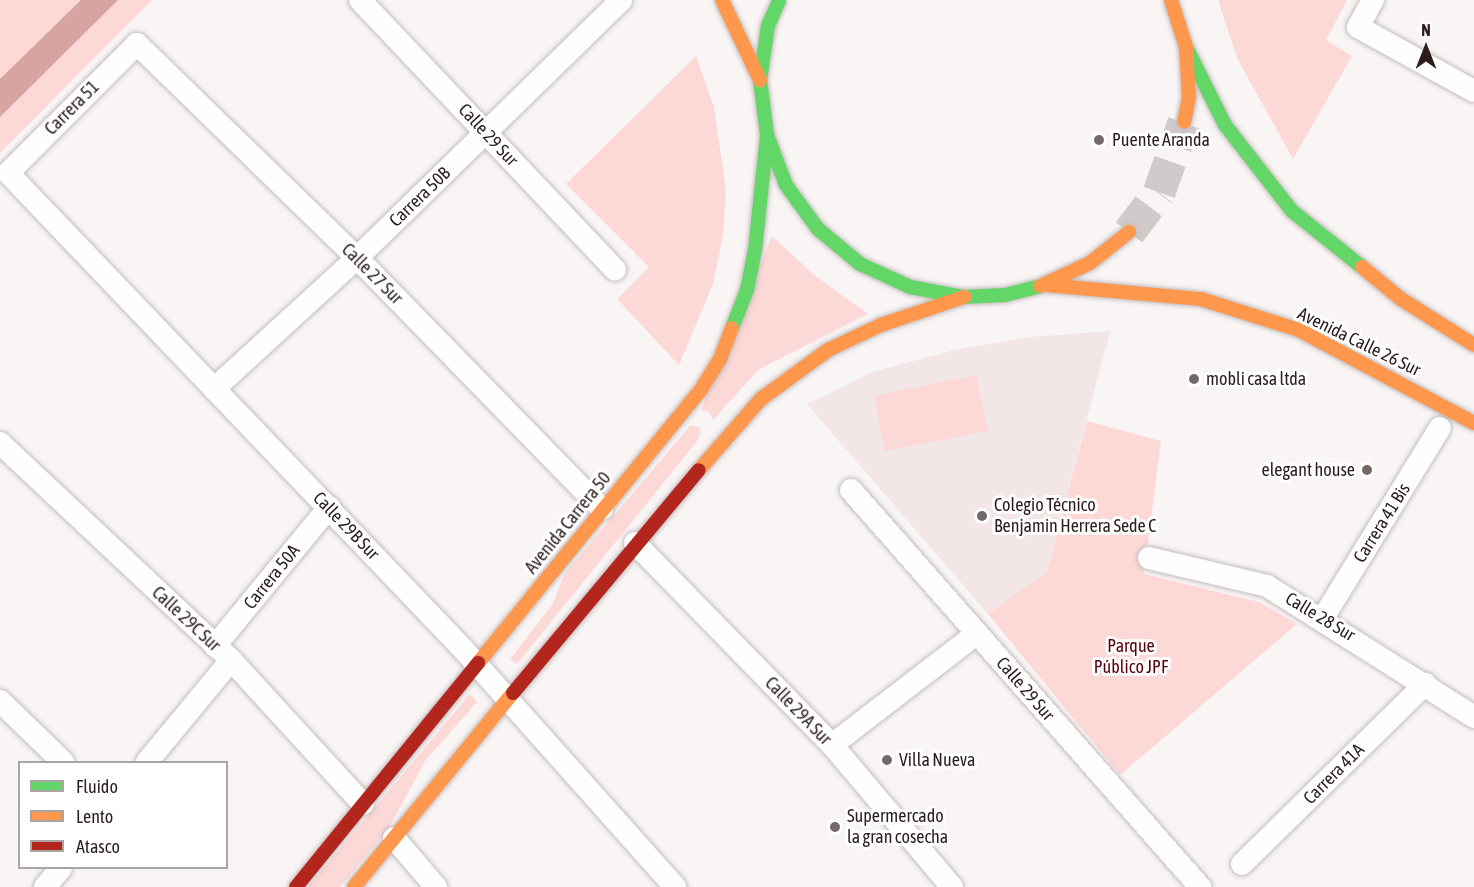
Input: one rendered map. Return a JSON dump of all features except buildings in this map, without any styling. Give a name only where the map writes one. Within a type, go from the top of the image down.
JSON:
[{"type":"main road","points":[[722,0],[760,80]]},
{"type":"main road","points":[[779,1],[768,26],[760,80],[766,135],[786,185],[818,230],[860,264],[910,287],[964,297],[1005,295],[1045,285],[1090,263],[1129,232]]},
{"type":"main road","points":[[1173,2],[1186,47],[1225,125],[1292,211],[1401,299],[1474,345]]},
{"type":"main road","points":[[1184,122],[1189,97],[1186,47]]},
{"type":"main road","name":"Avenida Carrera 50","points":[[296,887],[700,391],[734,328],[755,250],[766,135]]},
{"type":"main road","name":"Avenida Calle 26 Sur","points":[[1045,285],[1201,299],[1299,330],[1474,423]]},
{"type":"main road","points":[[354,887],[634,543],[761,399],[828,350],[881,325],[964,297]]},
{"type":"street","name":"Calle 29 Sur","points":[[360,0],[615,270]]},
{"type":"street","name":"Carrera 50B","points":[[214,389],[357,258],[621,0]]},
{"type":"street","points":[[1373,0],[1358,27],[1474,91]]},
{"type":"street","name":"Carrera 51","points":[[8,173],[137,44]]},
{"type":"street","name":"Calle 27 Sur","points":[[137,44],[357,258],[602,509]]},
{"type":"street","name":"Calle 29B Sur","points":[[8,173],[477,664],[675,887]]},
{"type":"street","name":"Carrera 41 Bis","points":[[1323,618],[1440,428]]},
{"type":"street","name":"Calle 29C Sur","points":[[0,443],[223,653],[363,804]]},
{"type":"street","name":"Calle 29 Sur","points":[[851,490],[1200,887]]},
{"type":"street","name":"Carrera 50A","points":[[148,761],[329,507]]},
{"type":"street","name":"Calle 29A Sur","points":[[634,543],[832,746],[952,887]]},
{"type":"street","name":"Calle 28 Sur","points":[[1149,558],[1267,585],[1323,618],[1474,717]]},
{"type":"street","points":[[832,746],[976,634]]},
{"type":"street","name":"Carrera 41A","points":[[1242,864],[1425,684]]},
{"type":"street","points":[[0,700],[62,761]]},
{"type":"street","points":[[394,838],[436,887]]},
{"type":"street","points":[[45,887],[59,869]]},
{"type":"shaded area","points":[[81,0],[118,0],[0,117],[0,79]]},
{"type":"shaded area","name":"Colegio Técnico Benjamin Herrera Sede C","points":[[1110,331],[1047,571],[988,614],[807,404],[873,372],[954,350],[1030,337]]},
{"type":"green space","points":[[0,0],[152,0],[0,153]]},
{"type":"green space","points":[[1218,0],[1347,0],[1326,40],[1352,56],[1293,159],[1237,58]]},
{"type":"green space","points":[[696,56],[714,107],[726,191],[723,235],[713,284],[679,365],[617,299],[649,267],[566,184]]},
{"type":"green space","points":[[772,236],[814,275],[868,314],[759,369],[713,420],[709,412],[701,410]]},
{"type":"green space","points":[[976,375],[988,431],[885,451],[874,396]]},
{"type":"green space","name":"Parque Público JPF","points":[[1087,421],[1161,441],[1144,574],[1259,602],[1297,624],[1120,775],[988,614],[1047,571]]},
{"type":"green space","points":[[691,425],[701,428],[698,440],[517,664],[510,659],[552,605],[565,573]]},
{"type":"green space","points":[[470,694],[477,702],[425,761],[389,828],[340,887],[308,887]]},
{"type":"tunnel","points":[[1129,232],[1159,192],[1184,122]]},
{"type":"traffic: fast","points":[[779,1],[768,26],[760,80],[767,135],[786,185],[818,229],[860,264],[910,287],[964,297],[1005,295],[1040,286]]},
{"type":"traffic: fast","points":[[1186,47],[1225,125],[1292,211],[1362,267]]},
{"type":"traffic: fast","points":[[732,328],[747,290],[755,250],[767,135]]},
{"type":"traffic: slow","points":[[722,0],[760,80]]},
{"type":"traffic: slow","points":[[1171,0],[1186,47],[1189,97],[1184,122]]},
{"type":"traffic: slow","points":[[1040,286],[1090,263],[1129,232]]},
{"type":"traffic: slow","points":[[1362,267],[1401,299],[1474,345]]},
{"type":"traffic: slow","points":[[1046,285],[1201,299],[1299,330],[1474,423]]},
{"type":"traffic: slow","points":[[699,470],[761,399],[828,350],[881,325],[964,297]]},
{"type":"traffic: slow","points":[[478,663],[700,391],[720,359],[732,328]]},
{"type":"traffic: slow","points":[[354,887],[513,693]]},
{"type":"traffic: jam","points":[[513,693],[699,470]]},
{"type":"traffic: jam","points":[[296,887],[478,663]]},
{"type":"place","name":"Puente Aranda","points":[[1099,140]]},
{"type":"place","name":"mobli casa ltda","points":[[1194,379]]},
{"type":"place","name":"elegant house","points":[[1367,470]]},
{"type":"place","name":"Colegio Técnico Benjamin Herrera Sede C","points":[[982,516]]},
{"type":"place","name":"Villa Nueva","points":[[887,760]]},
{"type":"place","name":"Supermercado la gran cosecha","points":[[835,827]]}]
